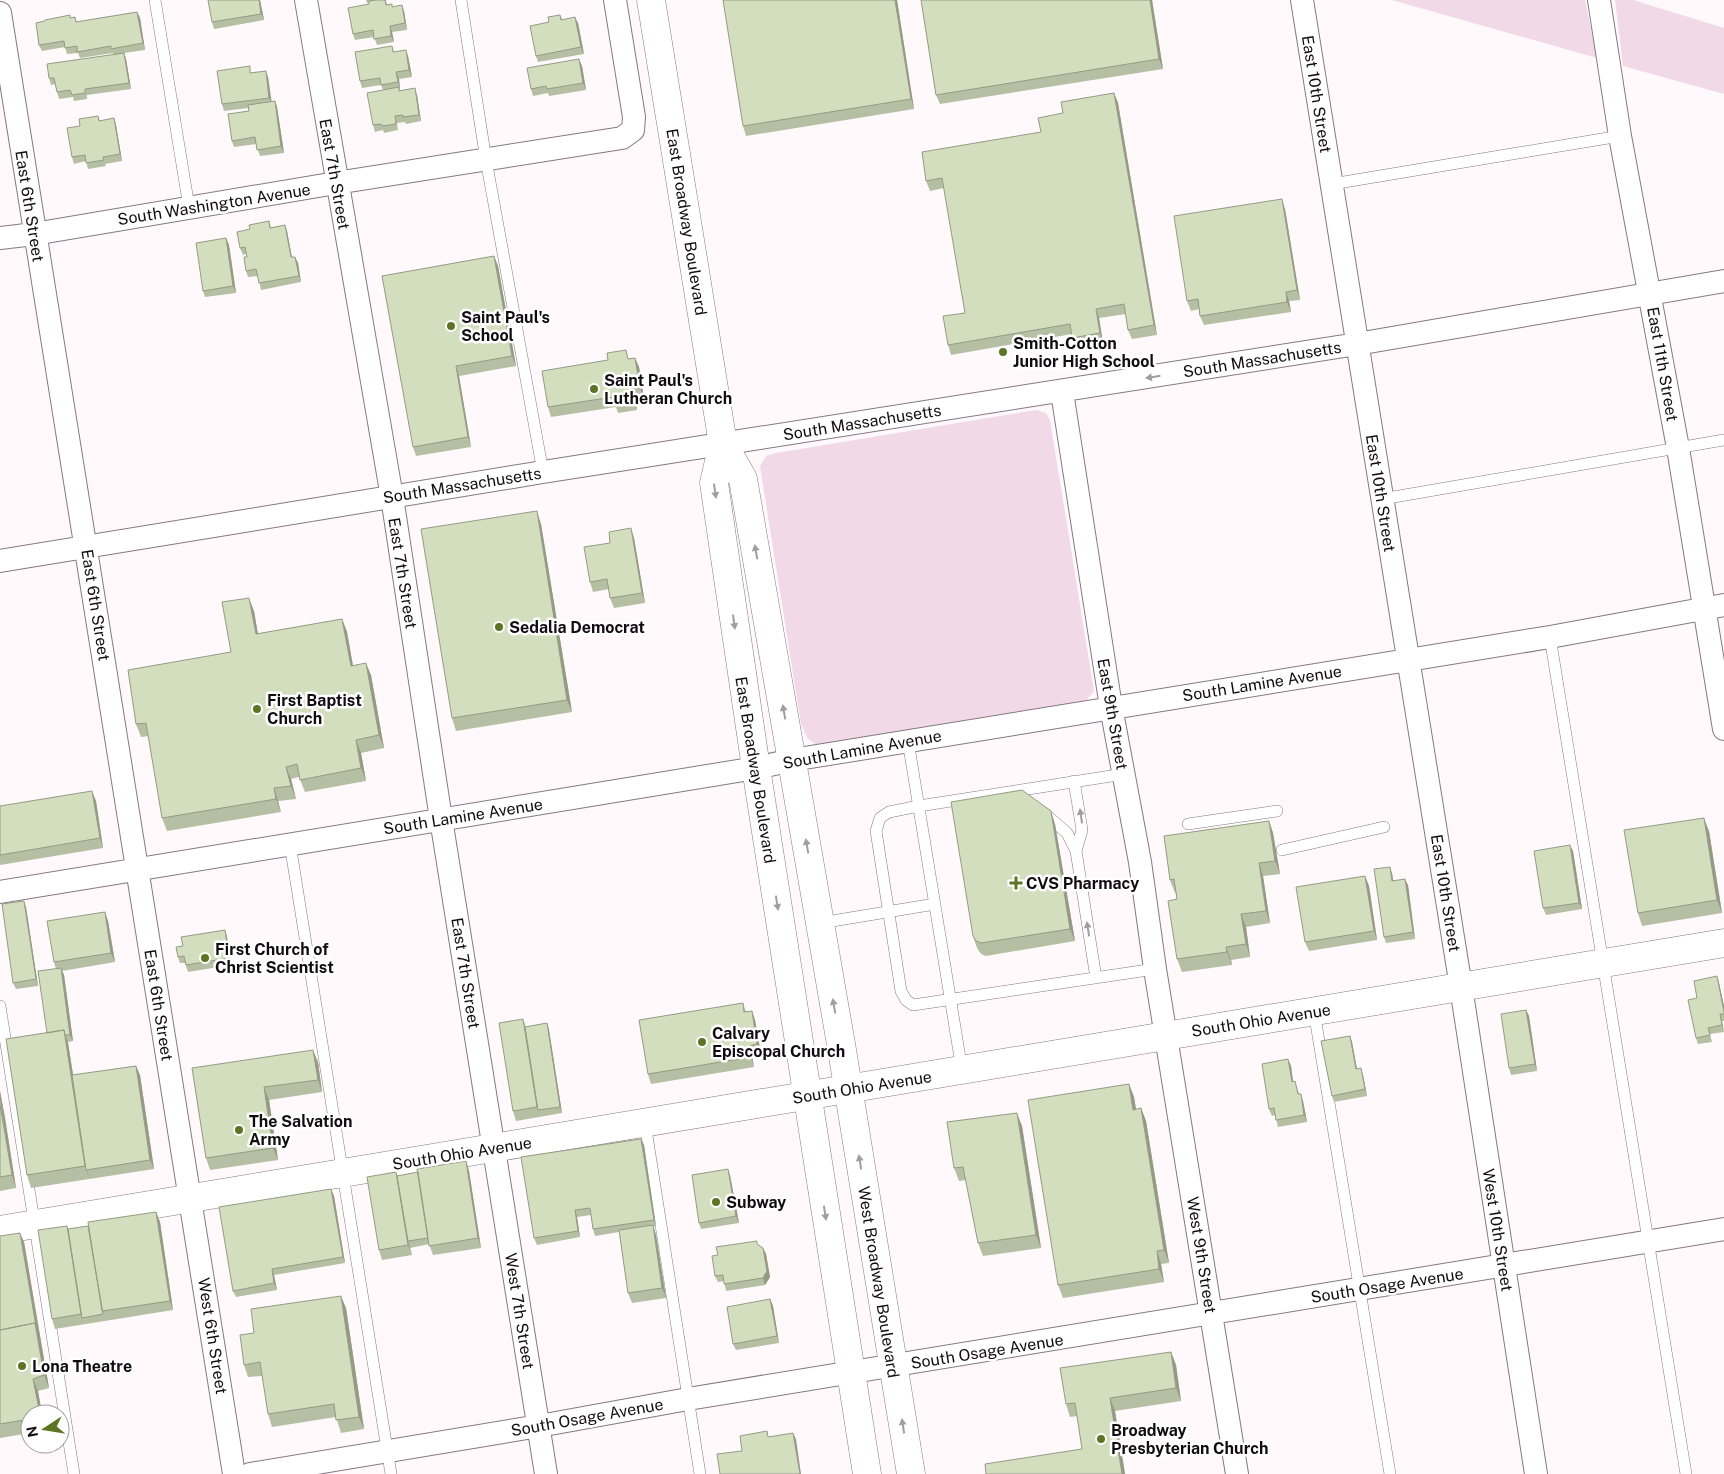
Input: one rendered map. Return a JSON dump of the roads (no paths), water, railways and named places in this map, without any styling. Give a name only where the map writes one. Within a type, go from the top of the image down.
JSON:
[{"type":"main road","name":"East Broadway Boulevard","points":[[651,0],[723,444],[743,479],[848,1089]]},
{"type":"main road","name":"East Broadway Boulevard","points":[[723,444],[714,483],[807,1096]]},
{"type":"main road","name":"South Ohio Avenue","points":[[0,1230],[1724,943]]},
{"type":"main road","name":"West Broadway Boulevard","points":[[848,1089],[911,1474]]},
{"type":"main road","points":[[807,1096],[867,1474]]},
{"type":"street","name":"East 7th Street","points":[[306,0],[336,183],[392,497],[493,1148]]},
{"type":"street","name":"South Washington Avenue","points":[[0,238],[622,138],[633,130],[634,117],[615,0]]},
{"type":"street","name":"East 10th Street","points":[[1302,0],[1461,987]]},
{"type":"street","name":"East 11th Street","points":[[1599,0],[1620,136],[1651,294],[1678,448],[1714,607],[1724,729]]},
{"type":"street","name":"East 6th Street","points":[[0,13],[34,234],[191,1198]]},
{"type":"street","name":"South Massachusetts","points":[[0,562],[543,472],[1062,392],[1357,344],[1724,281]]},
{"type":"street","name":"East 9th Street","points":[[1062,392],[1167,1036]]},
{"type":"street","name":"South Lamine Avenue","points":[[0,892],[756,768],[792,760],[1112,707],[1550,637],[1714,607]]},
{"type":"street","name":"West 10th Street","points":[[1461,987],[1536,1474]]},
{"type":"street","name":"West 9th Street","points":[[1167,1036],[1237,1474]]},
{"type":"street","name":"West 7th Street","points":[[493,1148],[546,1474]]},
{"type":"street","name":"West 6th Street","points":[[191,1198],[234,1474]]},
{"type":"street","name":"South Osage Avenue","points":[[250,1474],[688,1399],[1724,1229]]},
{"type":"lane","points":[[155,0],[189,208]]},
{"type":"lane","points":[[462,0],[486,160],[543,472]]},
{"type":"lane","points":[[1332,184],[1620,136]]},
{"type":"lane","points":[[1382,499],[1724,440]]},
{"type":"lane","points":[[1550,637],[1686,1474]]},
{"type":"lane","points":[[908,741],[962,1070]]},
{"type":"lane","points":[[1124,774],[919,806],[889,812],[880,818],[876,831],[901,992],[906,1000],[913,1005],[1155,969]]},
{"type":"lane","points":[[1074,782],[1082,830],[1076,851]]},
{"type":"lane","points":[[1012,791],[1030,802],[1067,834],[1076,851],[1096,978]]},
{"type":"lane","points":[[1188,824],[1277,811]]},
{"type":"lane","points":[[1282,850],[1384,827]]},
{"type":"lane","points":[[290,844],[391,1474]]},
{"type":"lane","points":[[820,923],[935,904]]},
{"type":"lane","points":[[0,1006],[74,1474]]},
{"type":"lane","points":[[1314,1012],[1390,1474]]},
{"type":"lane","points":[[645,1123],[700,1474]]},
{"type":"place","name":"Saint Paul's School","points":[[451,326]]},
{"type":"place","name":"Smith-Cotton Junior High School","points":[[1003,352]]},
{"type":"place","name":"Saint Paul's Lutheran Church","points":[[594,389]]},
{"type":"place","name":"Sedalia Democrat","points":[[499,627]]},
{"type":"place","name":"First Baptist Church","points":[[257,709]]},
{"type":"place","name":"CVS Pharmacy","points":[[1016,883]]},
{"type":"place","name":"First Church of Christ Scientist","points":[[205,958]]},
{"type":"place","name":"Calvary Episcopal Church","points":[[702,1042]]},
{"type":"place","name":"The Salvation Army","points":[[239,1130]]},
{"type":"place","name":"Subway","points":[[716,1202]]},
{"type":"place","name":"Lona Theatre","points":[[22,1366]]},
{"type":"place","name":"Broadway Presbyterian Church","points":[[1101,1439]]}]
